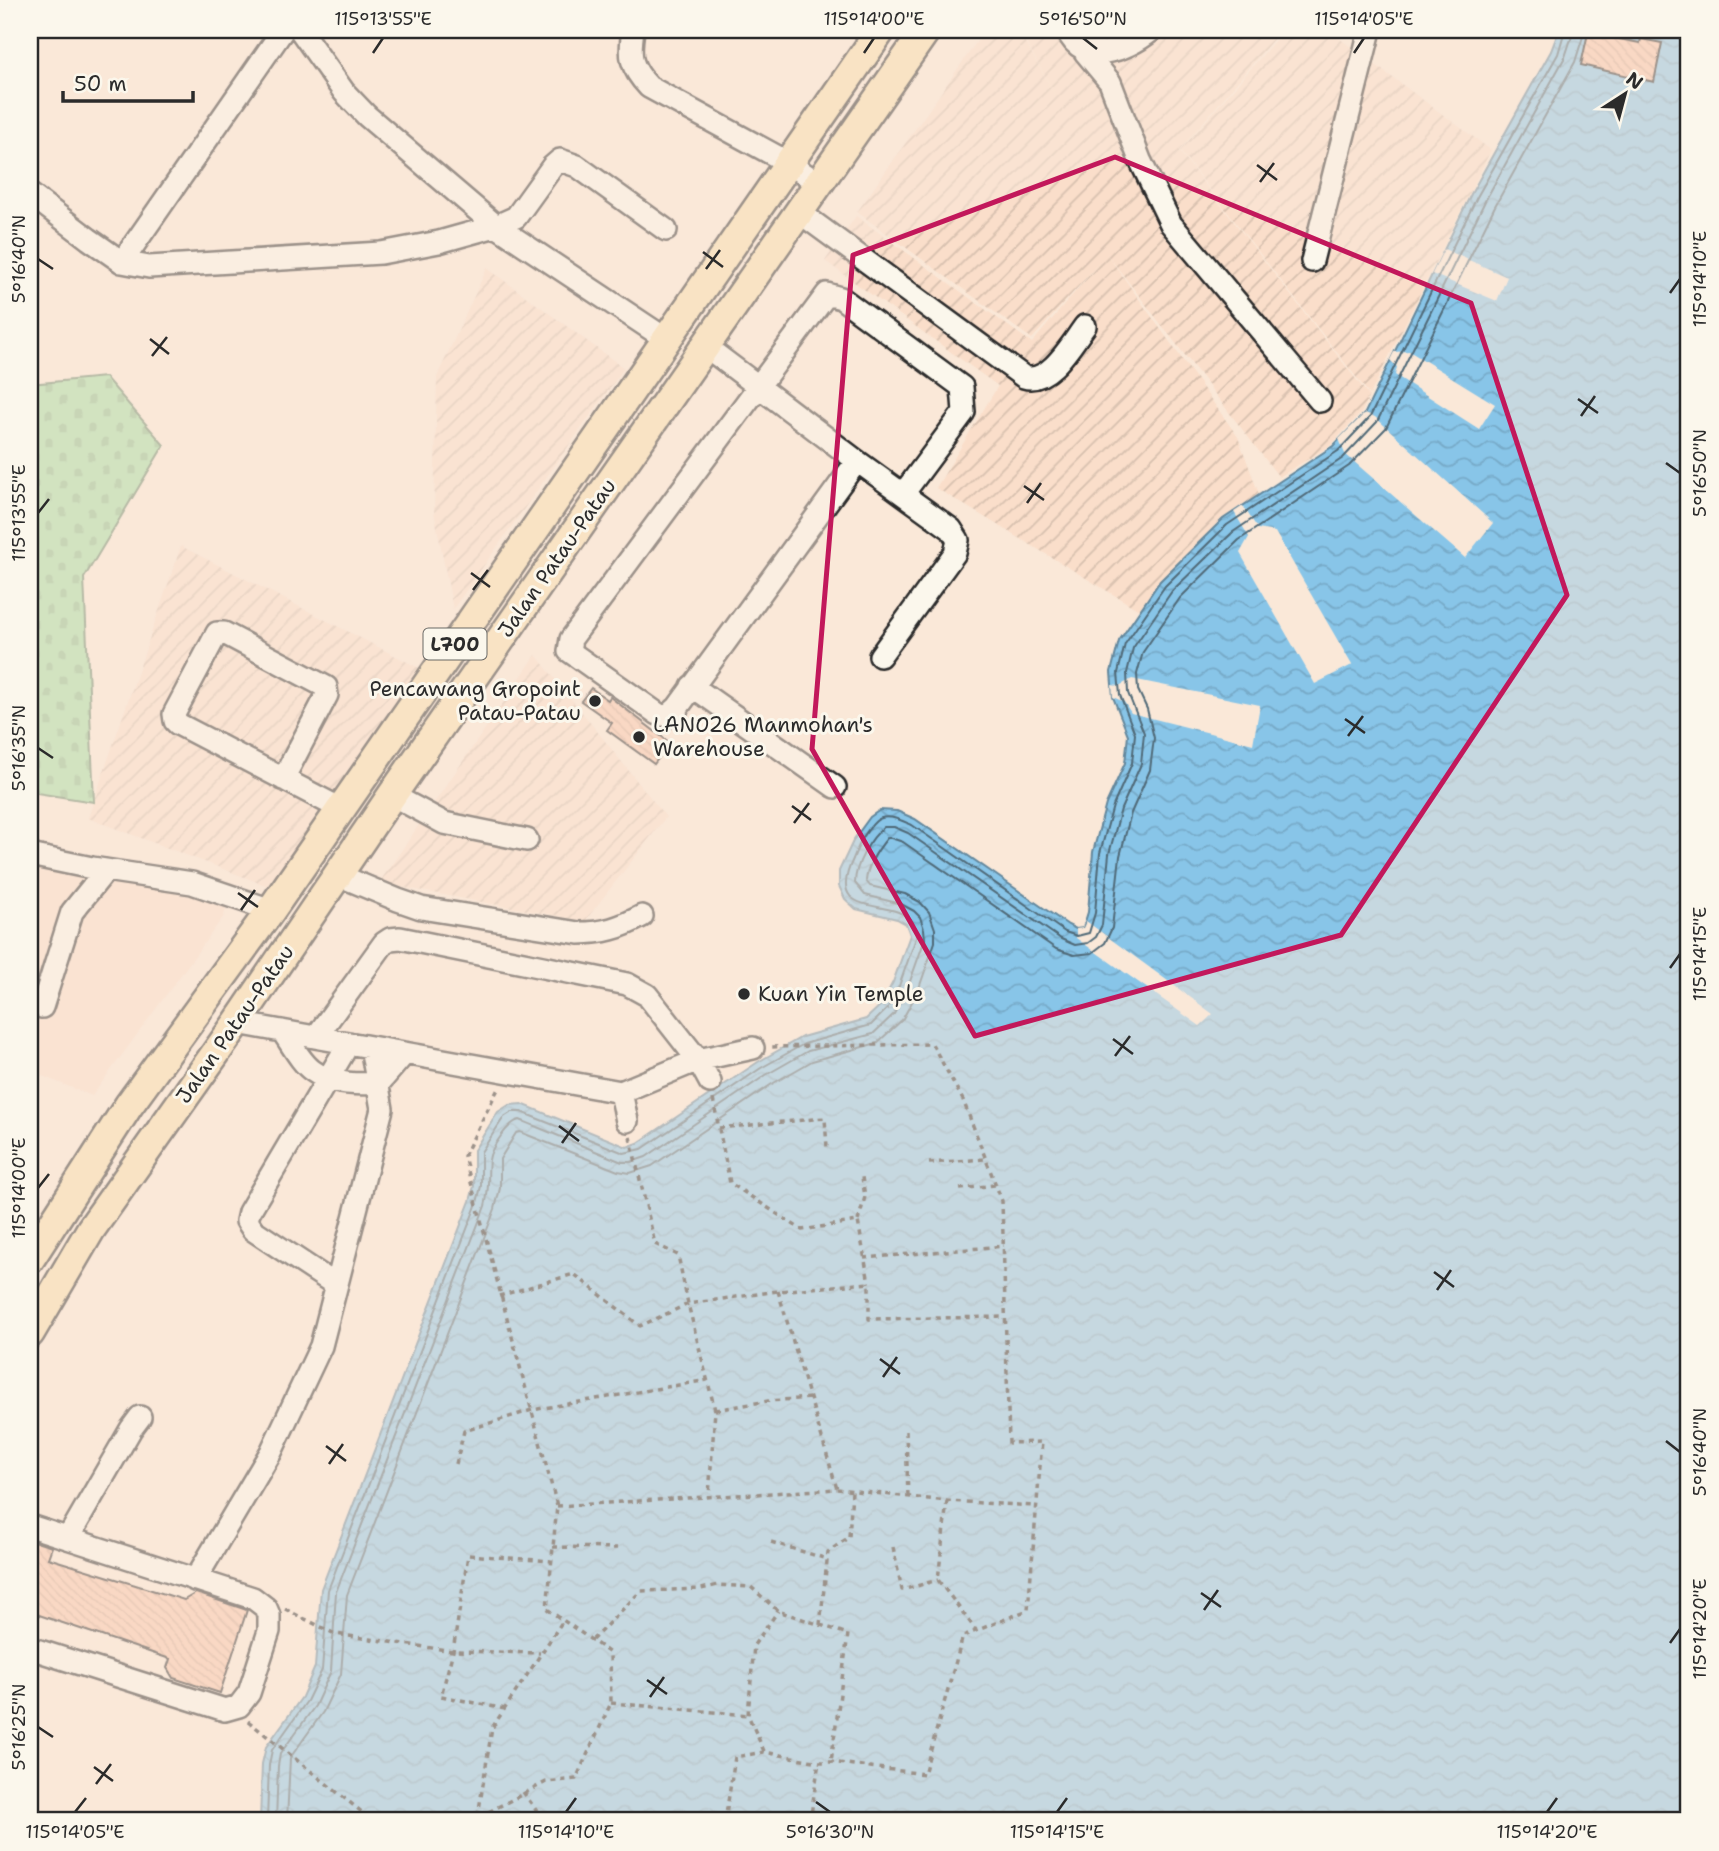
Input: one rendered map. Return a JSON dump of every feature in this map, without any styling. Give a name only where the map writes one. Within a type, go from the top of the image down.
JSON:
[{"type":"main road","name":"Jalan Patau-Patau","points":[[30,1259],[129,1105],[271,910],[881,30]]},
{"type":"main road","name":"Jalan Patau-Patau","points":[[30,1333],[91,1229],[926,30]]},
{"type":"street","points":[[122,262],[283,30]]},
{"type":"street","points":[[300,30],[344,92],[367,116],[496,226],[666,339]]},
{"type":"street","points":[[633,30],[629,55],[638,76],[649,87],[787,162],[818,183]]},
{"type":"street","points":[[1067,30],[1072,42],[1085,52],[1110,82],[1140,160],[1171,224],[1320,401]]},
{"type":"street","points":[[1085,52],[1120,48],[1152,30]]},
{"type":"street","points":[[1312,261],[1370,30]]},
{"type":"street","points":[[30,194],[122,262],[160,266],[381,253],[439,242],[496,226],[516,217],[560,160],[577,166],[666,230]]},
{"type":"street","points":[[799,212],[1024,377],[1031,379],[1044,376],[1085,326]]},
{"type":"street","points":[[857,461],[678,707],[668,716],[658,714],[569,650],[571,639],[827,294],[841,298],[962,387],[964,412],[903,494]]},
{"type":"street","points":[[705,346],[951,529],[958,540],[955,552],[880,656]]},
{"type":"street","points":[[284,779],[327,695],[326,687],[224,633],[217,633],[174,714],[175,721],[284,779],[341,809]]},
{"type":"street","points":[[692,686],[835,787]]},
{"type":"street","points":[[392,795],[443,823],[527,840]]},
{"type":"street","points":[[30,855],[192,883],[271,910]]},
{"type":"street","points":[[42,1007],[72,912],[106,870]]},
{"type":"street","points":[[338,875],[421,908],[579,933],[600,933],[620,928],[642,916]]},
{"type":"street","points":[[317,1037],[384,943],[400,938],[637,988],[647,995],[698,1060],[710,1082]]},
{"type":"street","points":[[237,1023],[621,1092],[698,1060],[753,1048]]},
{"type":"street","points":[[282,1031],[311,1070],[328,1079],[363,1084],[379,1083],[405,1053]]},
{"type":"street","points":[[336,1285],[253,1230],[247,1221],[249,1212],[328,1079],[360,1045]]},
{"type":"street","points":[[195,1580],[271,1452],[321,1346],[382,1109],[379,1083],[360,1045]]},
{"type":"street","points":[[621,1092],[627,1121]]},
{"type":"street","points":[[68,1538],[140,1417]]},
{"type":"street","points":[[30,1526],[253,1598],[269,1615],[269,1631],[249,1693],[245,1700],[232,1709],[217,1709],[30,1648]]},
{"type":"path","points":[[1639,30],[1689,39]]},
{"type":"path","points":[[725,1821],[735,1757],[764,1752],[819,1762],[924,1774],[963,1636],[1028,1610],[1042,1442],[1009,1443],[1002,1201],[963,1100],[932,1044],[753,1048]]},
{"type":"path","points":[[471,1821],[546,1782],[576,1779],[611,1703],[610,1653],[547,1609],[557,1506],[499,1296],[464,1156],[507,1072]]},
{"type":"path","points":[[710,1082],[730,1183],[802,1230],[858,1221]]},
{"type":"path","points":[[719,1128],[825,1118],[827,1148]]},
{"type":"path","points":[[627,1121],[655,1244],[678,1255],[715,1410],[709,1496]]},
{"type":"path","points":[[929,1163],[985,1159]]},
{"type":"path","points":[[862,1177],[865,1197],[858,1221],[869,1283],[869,1320],[1005,1317]]},
{"type":"path","points":[[960,1189],[995,1185]]},
{"type":"path","points":[[864,1258],[1004,1246]]},
{"type":"path","points":[[499,1296],[574,1275],[640,1326],[688,1304],[779,1291],[869,1283]]},
{"type":"path","points":[[779,1291],[837,1489]]},
{"type":"path","points":[[456,1464],[464,1431],[532,1409],[708,1380]]},
{"type":"path","points":[[715,1410],[768,1401],[810,1398]]},
{"type":"path","points":[[906,1430],[908,1498]]},
{"type":"path","points":[[557,1506],[837,1489],[908,1498],[1036,1506]]},
{"type":"path","points":[[820,1625],[828,1552],[849,1537],[852,1491]]},
{"type":"path","points":[[947,1501],[938,1580],[976,1630]]},
{"type":"path","points":[[771,1542],[827,1559]]},
{"type":"path","points":[[553,1547],[617,1548]]},
{"type":"path","points":[[893,1547],[902,1590],[938,1580]]},
{"type":"path","points":[[505,1709],[441,1696],[453,1651],[468,1555],[551,1561]]},
{"type":"path","points":[[592,1640],[641,1591],[718,1585],[751,1587],[778,1611],[848,1634],[831,1762]]},
{"type":"path","points":[[265,1608],[287,1609],[335,1634],[453,1651],[540,1653]]},
{"type":"path","points":[[764,1752],[747,1715],[754,1645],[778,1611]]},
{"type":"path","points":[[478,1816],[492,1728],[562,1622]]},
{"type":"path","points":[[611,1703],[747,1715]]},
{"type":"path","points":[[232,1709],[373,1821]]},
{"type":"path","points":[[810,1821],[819,1762]]},
{"type":"path","points":[[523,1792],[544,1821]]},
{"type":"highlighted area","points":[[1115,157],[1471,303],[1567,595],[1341,935],[975,1036],[812,749],[853,255]]},
{"type":"shaded area","points":[[985,30],[1018,30],[1057,98],[1019,30],[1281,30],[1179,151],[1369,396],[1362,412],[1331,445],[1279,477],[1106,253],[1238,437],[1267,516],[1144,613],[936,488],[998,386],[825,261],[856,216],[1032,343],[1102,260],[1032,339],[857,212]]},
{"type":"shaded area","points":[[1284,30],[1328,30],[1491,150],[1370,395],[1180,151]]},
{"type":"shaded area","points":[[487,268],[624,368],[453,609],[434,512],[437,377]]},
{"type":"shaded area","points":[[181,546],[419,668],[268,886],[88,818]]},
{"type":"shaded area","points":[[536,655],[666,817],[585,921],[379,883]]},
{"type":"shaded area","points":[[30,864],[214,901],[226,907],[224,916],[92,1096],[30,1071]]},
{"type":"green space","points":[[105,377],[164,445],[84,578],[94,802],[30,792],[30,384]]},
{"type":"water","points":[[1559,30],[1689,30],[1689,1821],[260,1821],[262,1764],[266,1747],[302,1697],[315,1667],[321,1589],[470,1201],[474,1186],[474,1150],[498,1112],[509,1105],[522,1104],[627,1147],[638,1143],[758,1062],[802,1037],[866,1019],[881,1005],[893,982],[910,935],[906,924],[897,919],[856,909],[845,899],[839,886],[839,871],[854,839],[870,817],[880,810],[897,811],[915,819],[1068,925],[1076,929],[1083,928],[1088,912],[1093,852],[1106,804],[1125,763],[1128,735],[1113,697],[1111,672],[1119,641],[1160,581],[1223,519],[1333,446],[1365,413],[1471,194],[1551,51]]},
{"type":"pier","points":[[1444,249],[1507,277],[1497,301],[1432,274]]},
{"type":"pier","points":[[1409,351],[1495,404],[1479,429],[1395,375],[1397,367],[1390,360],[1394,352]]},
{"type":"pier","points":[[1365,413],[1375,417],[1493,523],[1465,558],[1345,454],[1339,439]]},
{"type":"pier","points":[[1243,506],[1258,529],[1275,532],[1352,665],[1315,684],[1240,553],[1249,537],[1234,512]]},
{"type":"pier","points":[[1132,679],[1260,705],[1253,744],[1131,713],[1124,702],[1113,697],[1112,685],[1119,686]]},
{"type":"pier","points":[[1086,921],[1213,1014],[1200,1026],[1076,938],[1076,929],[1083,928]]},
{"type":"building","points":[[1588,33],[1640,43],[1641,39],[1662,43],[1654,82],[1581,65]]},
{"type":"building","name":"LAN026 Manmohan's Warehouse","points":[[591,688],[608,700],[610,697],[670,743],[654,764],[607,730],[612,723],[581,701]]},
{"type":"building","points":[[30,1540],[52,1547],[48,1558],[184,1600],[196,1593],[247,1610],[220,1693],[173,1678],[167,1668],[170,1659],[30,1612]]},
{"type":"place","name":"Pencawang Gropoint Patau-Patau","points":[[595,701]]},
{"type":"place","name":"LAN026 Manmohan's Warehouse","points":[[639,737]]},
{"type":"place","name":"Kuan Yin Temple","points":[[744,994]]}]
